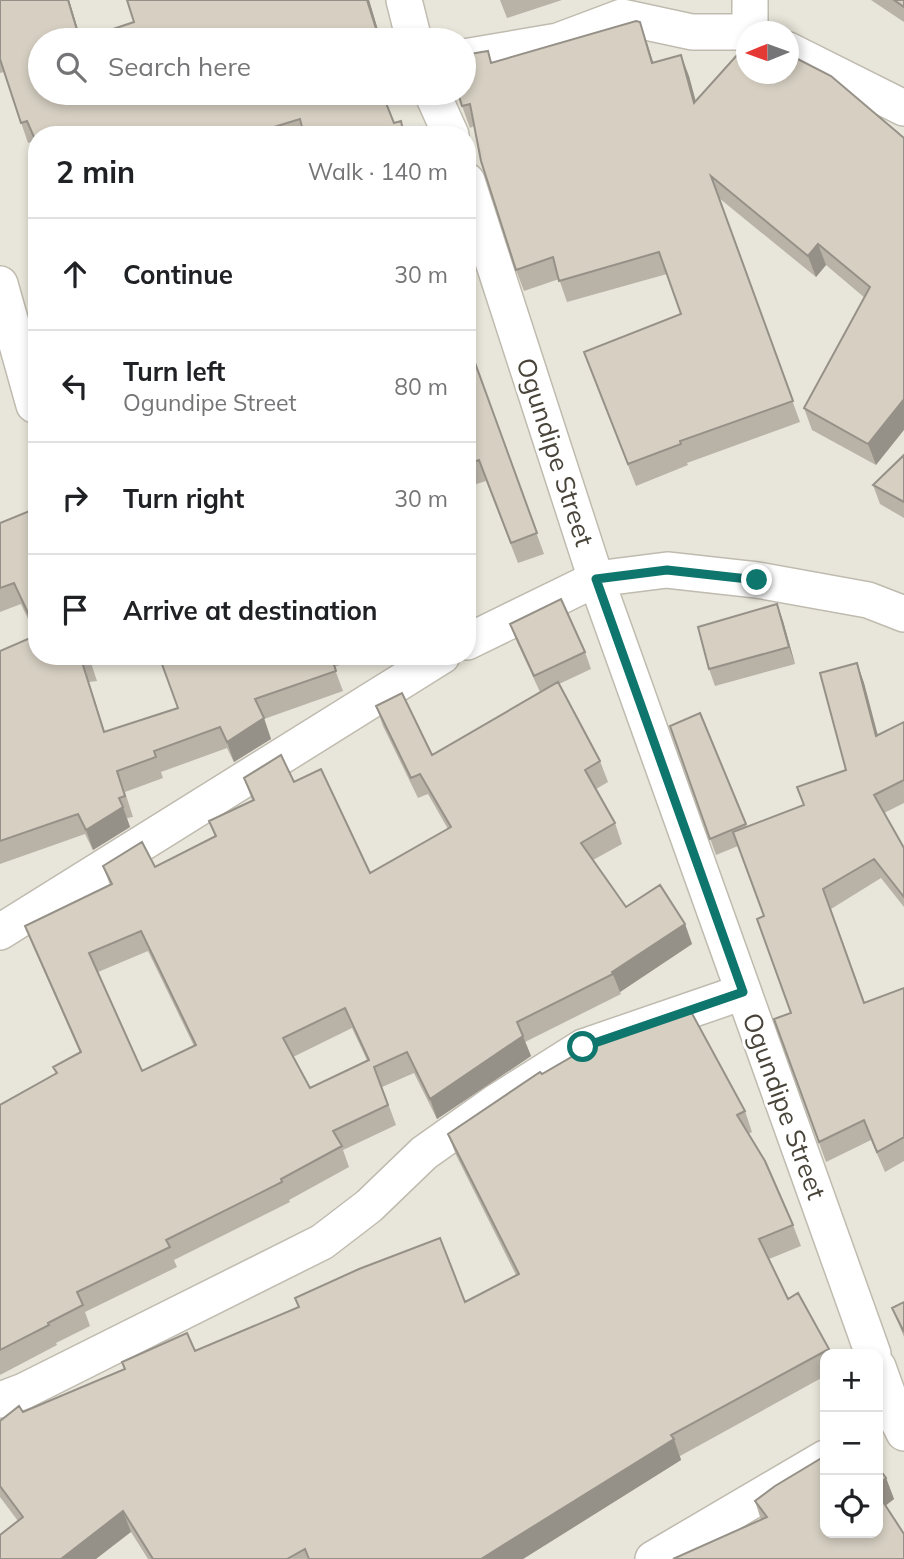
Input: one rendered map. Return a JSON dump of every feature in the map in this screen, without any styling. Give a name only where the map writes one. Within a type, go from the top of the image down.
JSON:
[{"type":"street","points":[[404,0],[411,28]]},
{"type":"street","points":[[476,55],[558,41],[622,18],[692,32],[751,20]]},
{"type":"street","points":[[799,55],[904,108]]},
{"type":"street","points":[[437,105],[447,126]]},
{"type":"street","name":"Ogundipe Street","points":[[476,209],[596,579],[871,1349]]},
{"type":"street","points":[[0,284],[28,384]]},
{"type":"street","points":[[476,638],[596,579],[667,570],[757,580],[868,600],[904,614]]},
{"type":"street","points":[[0,932],[428,665]]},
{"type":"street","points":[[0,1400],[24,1391],[322,1242],[369,1206],[424,1153],[496,1102],[583,1047],[743,992]]},
{"type":"street","points":[[883,1388],[892,1426]]},
{"type":"street","points":[[653,1559],[820,1461]]},
{"type":"shaded area","points":[[0,0],[904,0],[904,1559],[0,1559]]},
{"type":"building","points":[[0,0],[68,0],[76,28],[28,28],[28,105],[387,105],[394,123],[401,121],[402,126],[302,126],[300,119],[277,126],[29,126],[27,121],[21,123],[0,59]]},
{"type":"building","points":[[127,0],[367,0],[376,28],[116,28],[134,22]]},
{"type":"building","points":[[894,0],[904,0],[904,7]]},
{"type":"building","points":[[636,21],[640,22],[652,63],[681,55],[694,103],[736,56],[736,84],[799,84],[799,60],[831,76],[904,138],[904,399],[868,444],[804,408],[870,287],[818,244],[808,256],[711,176],[793,401],[680,441],[681,444],[628,464],[584,352],[681,314],[659,252],[559,281],[553,257],[516,270],[481,161],[470,105],[476,105],[476,53],[488,51],[491,63]]},
{"type":"building","points":[[476,365],[537,533],[511,543],[479,460],[476,461]]},
{"type":"building","points":[[904,455],[904,502],[873,485]]},
{"type":"building","points":[[28,512],[28,613],[14,583],[0,588],[0,523]]},
{"type":"building","points":[[561,599],[585,652],[534,676],[510,624]]},
{"type":"building","points":[[777,604],[789,647],[709,669],[698,627]]},
{"type":"building","points":[[28,639],[28,665],[83,665],[104,732],[178,708],[162,665],[334,665],[336,671],[255,699],[264,718],[227,742],[220,727],[154,751],[156,757],[117,771],[125,796],[119,798],[123,807],[86,830],[78,814],[0,841],[0,651]]},
{"type":"building","points":[[857,663],[876,736],[904,722],[904,780],[874,795],[904,848],[904,897],[874,859],[823,889],[864,1003],[904,988],[904,1137],[877,1152],[864,1120],[819,1142],[774,1019],[791,1013],[757,919],[764,916],[733,832],[804,805],[797,787],[846,770],[820,673]]},
{"type":"building","points":[[558,682],[600,761],[585,770],[615,823],[581,843],[626,907],[660,885],[685,924],[612,972],[613,974],[517,1022],[523,1036],[430,1099],[407,1052],[374,1067],[388,1105],[333,1131],[342,1146],[281,1179],[282,1182],[166,1240],[170,1247],[77,1292],[83,1305],[0,1350],[0,1105],[57,1073],[53,1067],[81,1052],[25,926],[112,884],[103,866],[142,842],[155,867],[216,836],[209,821],[254,800],[244,778],[281,755],[294,782],[321,769],[370,873],[451,827],[420,774],[411,778],[376,706],[402,693],[432,755]],"holes":[[[141,931],[196,1045],[142,1071],[89,953]],[[345,1008],[369,1060],[310,1088],[283,1038]]]},
{"type":"building","points":[[700,713],[746,824],[710,839],[670,726]]},
{"type":"building","points":[[689,1008],[745,1111],[737,1115],[765,1161],[793,1225],[759,1239],[788,1299],[798,1293],[829,1349],[820,1349],[820,1354],[671,1435],[674,1439],[481,1559],[309,1559],[305,1549],[287,1559],[153,1559],[123,1511],[61,1559],[0,1559],[0,1535],[23,1517],[0,1486],[0,1421],[19,1406],[23,1412],[125,1369],[122,1362],[187,1333],[195,1351],[299,1307],[295,1298],[359,1269],[440,1238],[465,1302],[519,1274],[448,1134],[540,1072],[542,1074],[606,1037]]},
{"type":"building","points":[[904,1302],[904,1332],[892,1308]]},
{"type":"building","points":[[820,1459],[820,1538],[883,1538],[883,1502],[904,1534],[904,1559],[673,1559],[767,1517],[755,1501]]},
{"type":"route","points":[[583,1047],[743,992],[596,579],[667,570],[757,580]]}]
